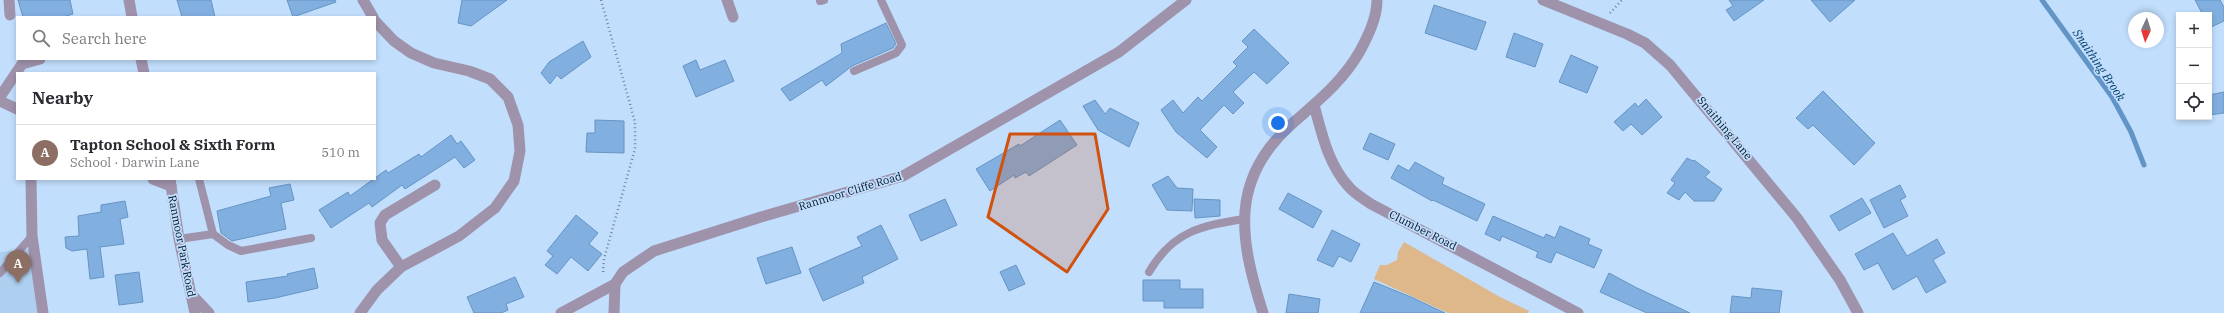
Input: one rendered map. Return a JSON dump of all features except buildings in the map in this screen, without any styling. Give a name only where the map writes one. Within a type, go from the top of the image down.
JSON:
[{"type":"street","points":[[9,0],[10,15]]},
{"type":"street","points":[[129,0],[132,16]]},
{"type":"street","points":[[363,0],[372,16]]},
{"type":"street","points":[[727,0],[733,17]]},
{"type":"street","name":"Ranmoor Cliffe Road","points":[[561,313],[615,284],[623,272],[654,251],[761,217],[903,176],[1119,52],[1186,0]]},
{"type":"street","points":[[1263,313],[1248,263],[1244,219],[1249,188],[1259,162],[1280,135],[1332,88],[1352,64],[1372,25],[1378,0]]},
{"type":"street","name":"Snaithing Lane","points":[[1543,0],[1627,34],[1645,43],[1670,66],[1797,218],[1840,280],[1858,313]]},
{"type":"street","points":[[360,313],[377,290],[402,267],[459,236],[495,208],[514,181],[520,151],[518,125],[508,97],[490,79],[469,71],[434,63],[412,53],[394,41],[376,22]]},
{"type":"street","points":[[17,72],[22,64],[36,60]]},
{"type":"street","points":[[141,60],[144,72]]},
{"type":"street","points":[[0,97],[16,73]]},
{"type":"street","points":[[0,100],[16,108]]},
{"type":"street","name":"Clumber Road","points":[[1314,105],[1324,140],[1335,169],[1350,188],[1371,204],[1578,313]]},
{"type":"street","points":[[31,180],[32,236],[43,313]]},
{"type":"street","points":[[159,180],[170,182]]},
{"type":"street","name":"Ranmoor Park Road","points":[[170,182],[179,239],[195,313]]},
{"type":"street","points":[[402,267],[382,240],[380,223],[385,215],[435,185]]},
{"type":"street","points":[[614,313],[615,284]]},
{"type":"street","points":[[192,295],[209,313]]},
{"type":"lane","points":[[854,71],[896,53],[902,45],[881,0]]},
{"type":"lane","points":[[198,180],[212,234],[228,245],[241,251],[311,238]]},
{"type":"lane","points":[[1149,272],[1166,247],[1177,240],[1211,225],[1244,219]]},
{"type":"lane","points":[[179,239],[212,234]]},
{"type":"lane","points":[[0,273],[32,236]]},
{"type":"path","points":[[601,0],[636,122],[635,149],[604,259],[602,291]]},
{"type":"highlighted area","points":[[1010,134],[1095,134],[1108,209],[1067,272],[988,217]]},
{"type":"shaded area","points":[[1404,242],[1500,297],[1529,311],[1528,313],[1448,313],[1374,279],[1380,265],[1387,265],[1397,260],[1398,252]]},
{"type":"shaded area","points":[[30,249],[43,313],[0,313],[0,252]]},
{"type":"waterway","name":"Snaithing Brook","points":[[2042,0],[2112,97],[2131,132],[2144,165]]},
{"type":"place","name":"Tapton School & Sixth Form","points":[[18,283]]}]
